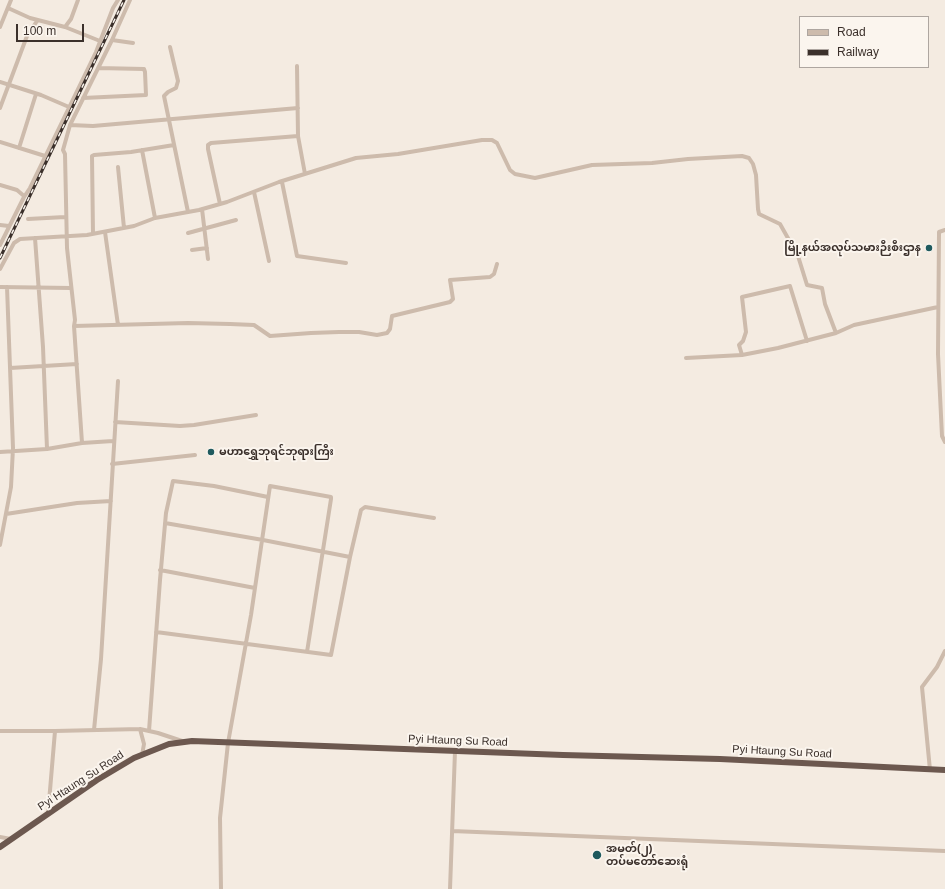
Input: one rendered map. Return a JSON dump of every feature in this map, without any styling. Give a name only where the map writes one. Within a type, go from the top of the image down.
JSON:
[{"type":"highway","name":"Pyi Htaung Su Road","points":[[0,847],[98,780],[134,758],[168,744],[192,741],[720,759],[945,770]]},
{"type":"street","points":[[0,27],[11,0]]},
{"type":"street","points":[[64,26],[71,19],[78,0]]},
{"type":"street","points":[[0,245],[24,196],[30,188],[118,0]]},
{"type":"street","points":[[82,442],[74,326],[75,320],[66,237],[65,154],[63,150],[70,125],[130,0]]},
{"type":"street","points":[[8,8],[37,21],[64,26],[100,41]]},
{"type":"street","points":[[0,108],[27,36],[37,21]]},
{"type":"street","points":[[112,40],[133,43]]},
{"type":"street","points":[[170,48],[178,81],[176,88],[164,96],[188,212]]},
{"type":"street","points":[[297,66],[298,136],[305,174]]},
{"type":"street","points":[[83,98],[146,95],[146,72],[144,69],[98,68]]},
{"type":"street","points":[[0,82],[69,107]]},
{"type":"street","points":[[18,148],[36,94]]},
{"type":"street","points":[[70,125],[92,126],[298,108]]},
{"type":"street","points":[[220,204],[208,145],[211,143],[298,136]]},
{"type":"street","points":[[0,269],[16,240],[93,234],[124,228],[155,218],[220,204],[356,158],[398,154],[482,140],[492,140],[497,143],[510,170],[515,174],[535,178],[592,164],[652,163],[742,156],[749,158],[755,170],[759,214],[780,224],[798,256],[807,285],[822,288],[825,304],[836,333]]},
{"type":"street","points":[[0,142],[45,156]]},
{"type":"street","points":[[93,234],[92,156],[174,145]]},
{"type":"street","points":[[142,150],[155,218]]},
{"type":"street","points":[[118,167],[124,228]]},
{"type":"street","points":[[282,182],[297,256],[346,263]]},
{"type":"street","points":[[0,185],[17,190],[24,196]]},
{"type":"street","points":[[254,192],[269,261]]},
{"type":"street","points":[[202,209],[208,259]]},
{"type":"street","points":[[28,219],[65,217]]},
{"type":"street","points":[[188,233],[236,220]]},
{"type":"street","points":[[0,225],[9,226]]},
{"type":"street","points":[[945,230],[939,232],[938,307],[938,354],[942,436],[945,442]]},
{"type":"street","points":[[105,232],[118,325]]},
{"type":"street","points":[[36,238],[44,366],[47,449]]},
{"type":"street","points":[[192,250],[207,248]]},
{"type":"street","points":[[74,326],[188,323],[230,324],[254,325],[270,336],[339,332],[359,332],[377,335],[388,333],[392,316],[450,302],[452,299],[450,280],[490,277],[494,274],[497,264]]},
{"type":"street","points":[[742,355],[739,345],[743,341],[746,332],[742,297],[790,286],[807,341]]},
{"type":"street","points":[[0,287],[71,288]]},
{"type":"street","points":[[0,545],[11,487],[13,452],[7,287]]},
{"type":"street","points":[[686,358],[742,355],[807,341],[836,333],[854,325],[938,307]]},
{"type":"street","points":[[10,368],[77,364]]},
{"type":"street","points":[[94,730],[101,652],[111,501],[113,441],[118,381]]},
{"type":"street","points":[[115,422],[180,426],[256,415]]},
{"type":"street","points":[[0,452],[47,449],[82,442],[113,441]]},
{"type":"street","points":[[112,464],[195,455]]},
{"type":"street","points":[[149,731],[160,570],[165,523],[173,480],[268,497]]},
{"type":"street","points":[[221,889],[220,818],[228,743],[255,588],[270,486],[331,497],[307,652]]},
{"type":"street","points":[[0,516],[77,504],[111,501]]},
{"type":"street","points":[[156,632],[331,655],[350,557],[361,510],[364,507],[434,518]]},
{"type":"street","points":[[165,523],[350,557]]},
{"type":"street","points":[[160,570],[255,588]]},
{"type":"street","points":[[930,770],[922,687],[937,667],[945,651]]},
{"type":"street","points":[[140,729],[144,744],[142,755]]},
{"type":"street","points":[[0,731],[140,729],[184,742]]},
{"type":"street","points":[[48,815],[56,731]]},
{"type":"street","points":[[450,889],[455,751]]},
{"type":"street","points":[[452,831],[945,851]]},
{"type":"street","points":[[0,837],[11,839]]},
{"type":"railway","points":[[0,258],[124,0]]},
{"type":"place","name":"မြို့နယ်အလုပ်သမားဉီးစီးဌာန","points":[[929,248]]},
{"type":"place","name":"မဟာရွှေဘုရင်ဘုရားကြီး","points":[[211,452]]},
{"type":"place","name":"အမှတ်(၂) တပ်မတော်ဆေးရုံ","points":[[597,855]]}]
